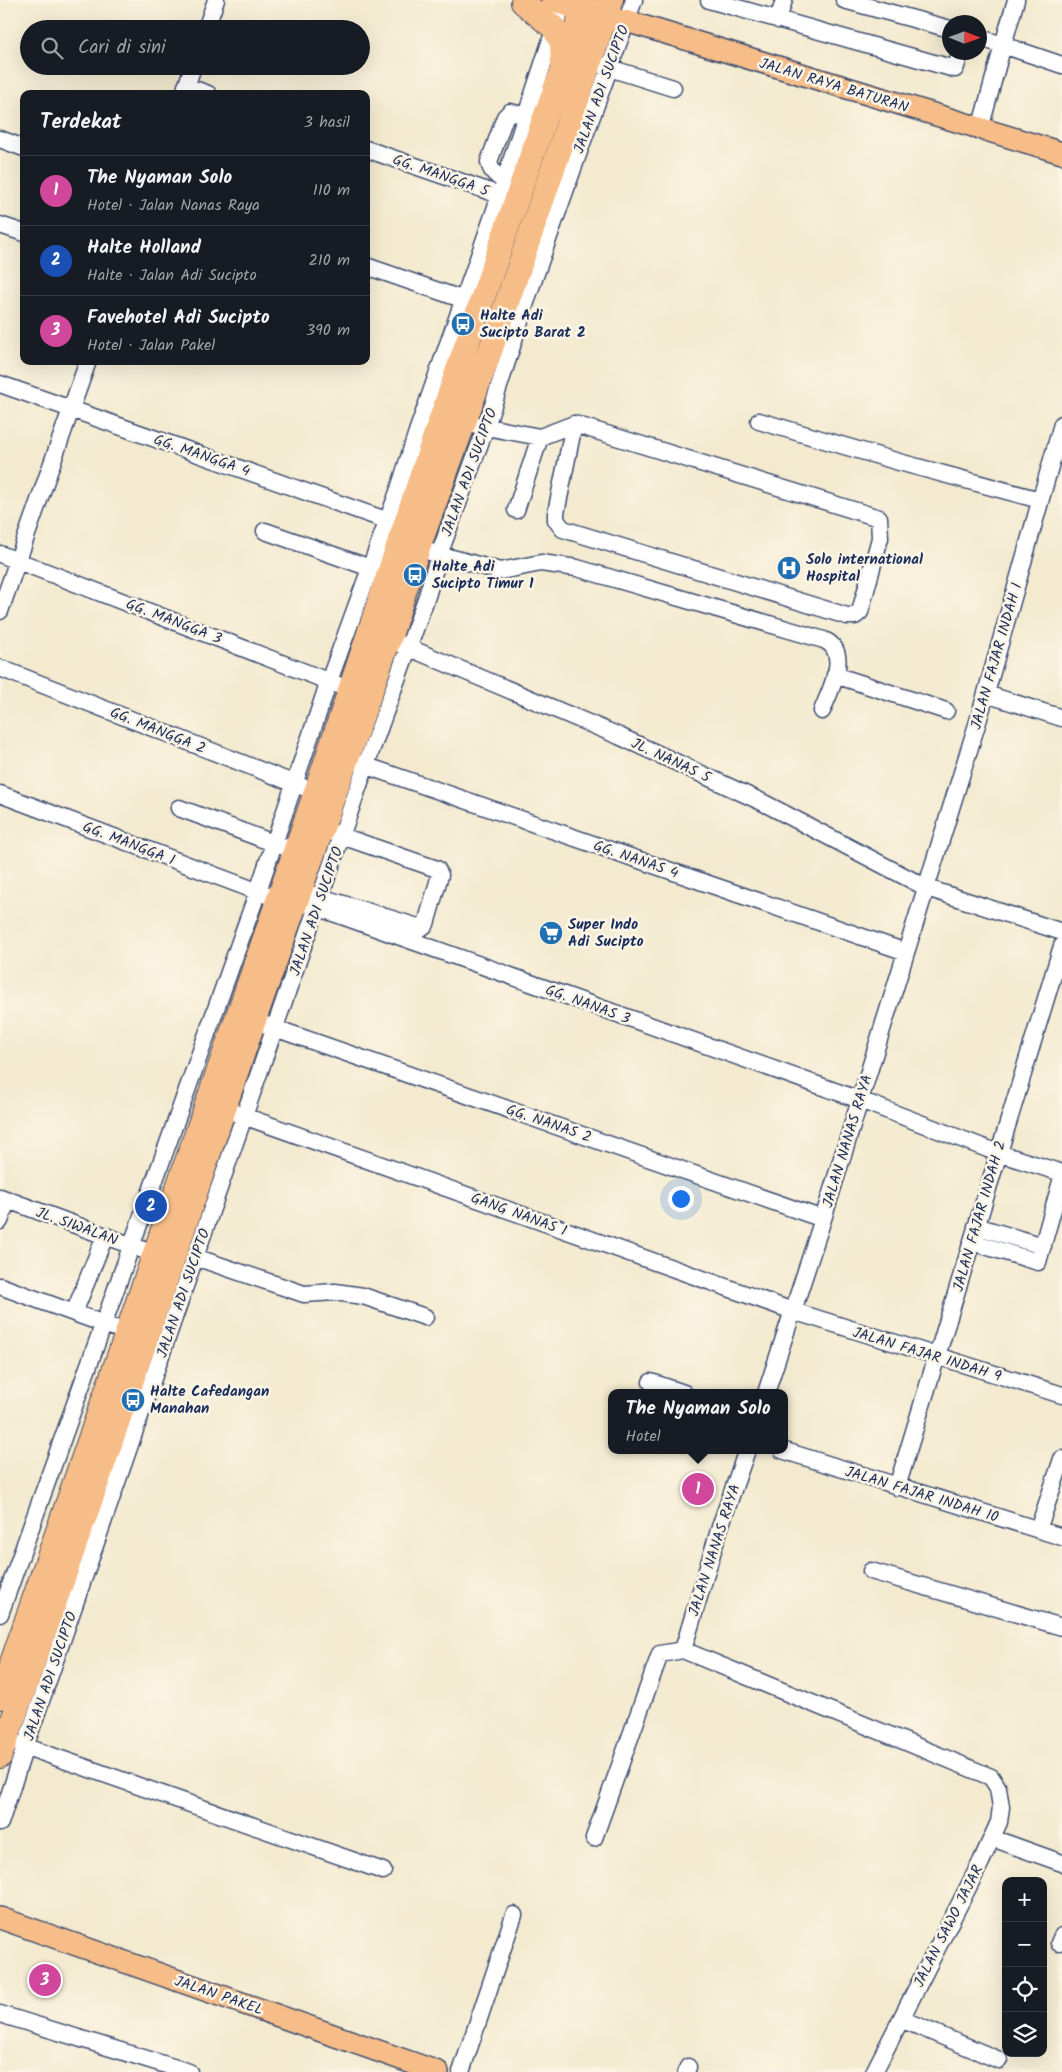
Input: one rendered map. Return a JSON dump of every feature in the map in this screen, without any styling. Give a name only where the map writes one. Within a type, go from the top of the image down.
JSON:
[{"type":"highway","points":[[521,1],[567,10],[562,43],[583,63]]},
{"type":"highway","name":"JALAN ADI SUCIPTO","points":[[427,497],[425,437],[535,117],[583,63],[611,17]]},
{"type":"highway","name":"JALAN ADI SUCIPTO","points":[[10,1747],[99,1476],[215,1105],[262,945],[295,898],[284,847],[314,822],[356,762],[399,643],[398,582],[409,538],[427,497],[460,466],[571,143],[583,63]]},
{"type":"highway","name":"JALAN ADI SUCIPTO","points":[[0,1697],[154,1254],[187,1125],[215,1105],[264,1024],[314,822],[305,788],[339,685],[398,582]]},
{"type":"main road","name":"JALAN RAYA BATURAN","points":[[567,10],[611,17],[1062,153]]},
{"type":"main road","name":"JALAN PAKEL","points":[[0,1918],[438,2072]]},
{"type":"street","points":[[209,20],[216,0]]},
{"type":"street","name":"JALAN ADI SUCIPTO","points":[[611,17],[634,0]]},
{"type":"street","points":[[709,0],[955,70],[958,60]]},
{"type":"street","points":[[778,20],[784,0]]},
{"type":"street","points":[[844,0],[942,27]]},
{"type":"street","points":[[980,129],[1016,0]]},
{"type":"street","name":"JALAN ADI SUCIPTO","points":[[535,117],[567,10]]},
{"type":"street","points":[[987,40],[1062,65]]},
{"type":"street","points":[[583,63],[673,88]]},
{"type":"street","points":[[185,90],[190,75]]},
{"type":"street","points":[[507,199],[497,176],[490,168],[489,162],[505,117],[510,112],[535,117]]},
{"type":"street","points":[[0,139],[20,146]]},
{"type":"street","name":"GG. MANGGA 5","points":[[370,150],[507,199]]},
{"type":"street","points":[[0,225],[20,232]]},
{"type":"street","points":[[370,267],[472,302]]},
{"type":"street","points":[[0,612],[87,365]]},
{"type":"street","name":"GG. MANGGA 4","points":[[0,384],[71,409],[500,572],[541,563],[577,568],[824,640],[832,645],[838,660],[835,675],[822,711]]},
{"type":"street","points":[[759,421],[898,462],[1040,500]]},
{"type":"street","points":[[475,425],[540,438],[574,424],[879,518],[880,538],[860,612],[855,616],[847,616],[563,530],[556,520],[556,513],[574,424]]},
{"type":"street","name":"JALAN FAJAR INDAH 1","points":[[927,888],[986,694],[1062,424]]},
{"type":"street","points":[[516,510],[540,438]]},
{"type":"street","name":"JALAN ADI SUCIPTO","points":[[398,582],[409,538],[427,497]]},
{"type":"street","points":[[266,531],[398,582]]},
{"type":"street","name":"GG. MANGGA 3","points":[[0,554],[339,685]]},
{"type":"street","name":"JL. NANAS 5","points":[[399,643],[620,736],[753,798],[927,888],[1062,932]]},
{"type":"street","name":"GG. MANGGA 2","points":[[0,668],[305,788]]},
{"type":"street","points":[[835,675],[946,711]]},
{"type":"street","points":[[986,694],[1062,718]]},
{"type":"street","name":"GG. NANAS 4","points":[[356,762],[906,952]]},
{"type":"street","name":"GG. MANGGA 1","points":[[0,794],[295,898]]},
{"type":"street","points":[[178,808],[284,847]]},
{"type":"street","points":[[295,898],[421,928],[426,924],[440,875],[437,869],[314,822]]},
{"type":"street","name":"JALAN NANAS RAYA","points":[[767,1389],[927,888]]},
{"type":"street","name":"JALAN ADI SUCIPTO","points":[[0,1823],[10,1747],[195,1257],[239,938],[295,898]]},
{"type":"street","name":"GG. NANAS 3","points":[[295,898],[860,1100],[998,1152],[1062,1172]]},
{"type":"street","points":[[239,938],[262,945]]},
{"type":"street","name":"JALAN FAJAR INDAH 2","points":[[897,1487],[938,1358],[998,1152],[1062,946]]},
{"type":"street","name":"GG. NANAS 2","points":[[264,1024],[823,1219]]},
{"type":"street","name":"GANG NANAS 1","points":[[215,1105],[793,1312]]},
{"type":"street","name":"JALAN ADI SUCIPTO","points":[[0,1614],[132,1246],[187,1125]]},
{"type":"street","points":[[974,1234],[1038,1262],[1062,1178]]},
{"type":"street","points":[[0,1221],[4,1199]]},
{"type":"street","name":"JL. SIWALAN","points":[[4,1199],[154,1254]]},
{"type":"street","points":[[974,1234],[1043,1246]]},
{"type":"street","points":[[74,1312],[104,1236]]},
{"type":"street","points":[[195,1257],[304,1294],[336,1292],[363,1296],[425,1317]]},
{"type":"street","points":[[0,1286],[126,1332]]},
{"type":"street","name":"JALAN FAJAR INDAH 9","points":[[793,1312],[1062,1395]]},
{"type":"street","points":[[651,1382],[672,1389]]},
{"type":"street","points":[[60,1449],[82,1458]]},
{"type":"street","name":"JALAN FAJAR INDAH 10","points":[[788,1452],[1062,1537]]},
{"type":"street","name":"JALAN NANAS RAYA","points":[[683,1650],[720,1527],[746,1454]]},
{"type":"street","points":[[1038,1530],[1062,1459]]},
{"type":"street","points":[[871,1571],[1062,1627]]},
{"type":"street","points":[[594,1838],[660,1654],[683,1650]]},
{"type":"street","name":"JALAN SAWO JAJAR","points":[[683,1650],[991,1777],[998,1788],[1001,1807],[999,1822],[874,2072]]},
{"type":"street","points":[[10,1747],[382,1871]]},
{"type":"street","points":[[992,1838],[1062,1863]]},
{"type":"street","points":[[461,2072],[514,1915]]},
{"type":"street","points":[[0,2014],[189,2072]]},
{"type":"street","points":[[901,2019],[999,2060]]},
{"type":"place","name":"Halte Adi Sucipto Barat 2","points":[[463,324]]},
{"type":"place","name":"Solo international Hospital","points":[[789,568]]},
{"type":"place","name":"Halte Adi Sucipto Timur 1","points":[[415,575]]},
{"type":"place","name":"Super Indo Adi Sucipto","points":[[551,933]]},
{"type":"place","name":"Halte Holland","points":[[151,1206]]},
{"type":"place","name":"Halte Cafedangan Manahan","points":[[133,1400]]},
{"type":"place","name":"The Nyaman Solo","points":[[698,1489]]},
{"type":"place","name":"Favehotel Adi Sucipto","points":[[45,1980]]}]
